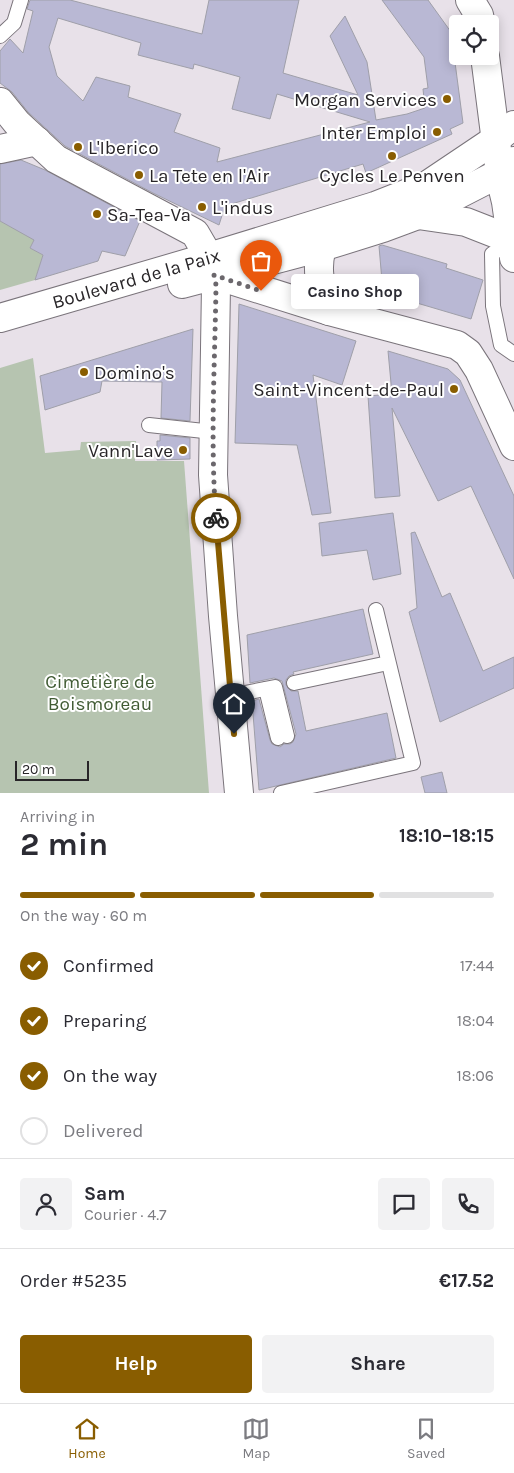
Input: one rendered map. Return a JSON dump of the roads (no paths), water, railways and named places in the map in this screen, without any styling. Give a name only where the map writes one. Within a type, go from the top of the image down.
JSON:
[{"type":"street","points":[[487,65],[505,132],[513,249]]},
{"type":"street","points":[[0,102],[17,123],[56,159],[195,234],[212,266],[216,285],[213,475],[239,793]]},
{"type":"street","name":"Boulevard de la Paix","points":[[0,337],[212,266],[426,186],[505,132]]},
{"type":"street","points":[[0,149],[37,141]]},
{"type":"street","name":"Boulevard de la Paix","points":[[0,318],[212,266],[322,247],[418,215],[507,167]]},
{"type":"street","points":[[418,215],[466,222],[513,249]]},
{"type":"street","points":[[322,247],[318,268],[319,279],[328,311]]},
{"type":"street","points":[[212,266],[328,311],[457,345],[468,353],[479,370],[514,446]]},
{"type":"lane","points":[[0,36],[14,23],[21,0]]},
{"type":"lane","points":[[513,249],[492,254],[493,306],[501,345],[514,354]]},
{"type":"lane","points":[[149,424],[213,432]]},
{"type":"lane","points":[[281,793],[413,763],[376,610]]},
{"type":"lane","points":[[294,683],[388,663]]},
{"type":"lane","points":[[230,696],[266,689],[283,737]]},
{"type":"place","name":"Morgan Services","points":[[447,99]]},
{"type":"place","name":"Inter Emploi","points":[[437,132]]},
{"type":"place","name":"L'Iberico","points":[[78,147]]},
{"type":"place","name":"Cycles Le Penven","points":[[392,156]]},
{"type":"place","name":"La Tete en l'Air","points":[[139,175]]},
{"type":"place","name":"L'indus","points":[[202,207]]},
{"type":"place","name":"Sa-Tea-Va","points":[[97,214]]},
{"type":"place","name":"Casino Shop","points":[[261,291]]},
{"type":"place","name":"Domino's","points":[[84,372]]},
{"type":"place","name":"Saint-Vincent-de-Paul","points":[[454,389]]},
{"type":"place","name":"Vann'Lave","points":[[183,450]]},
{"type":"park label","name":"Cimetière de Boismoreau","points":[[100,692]]}]
